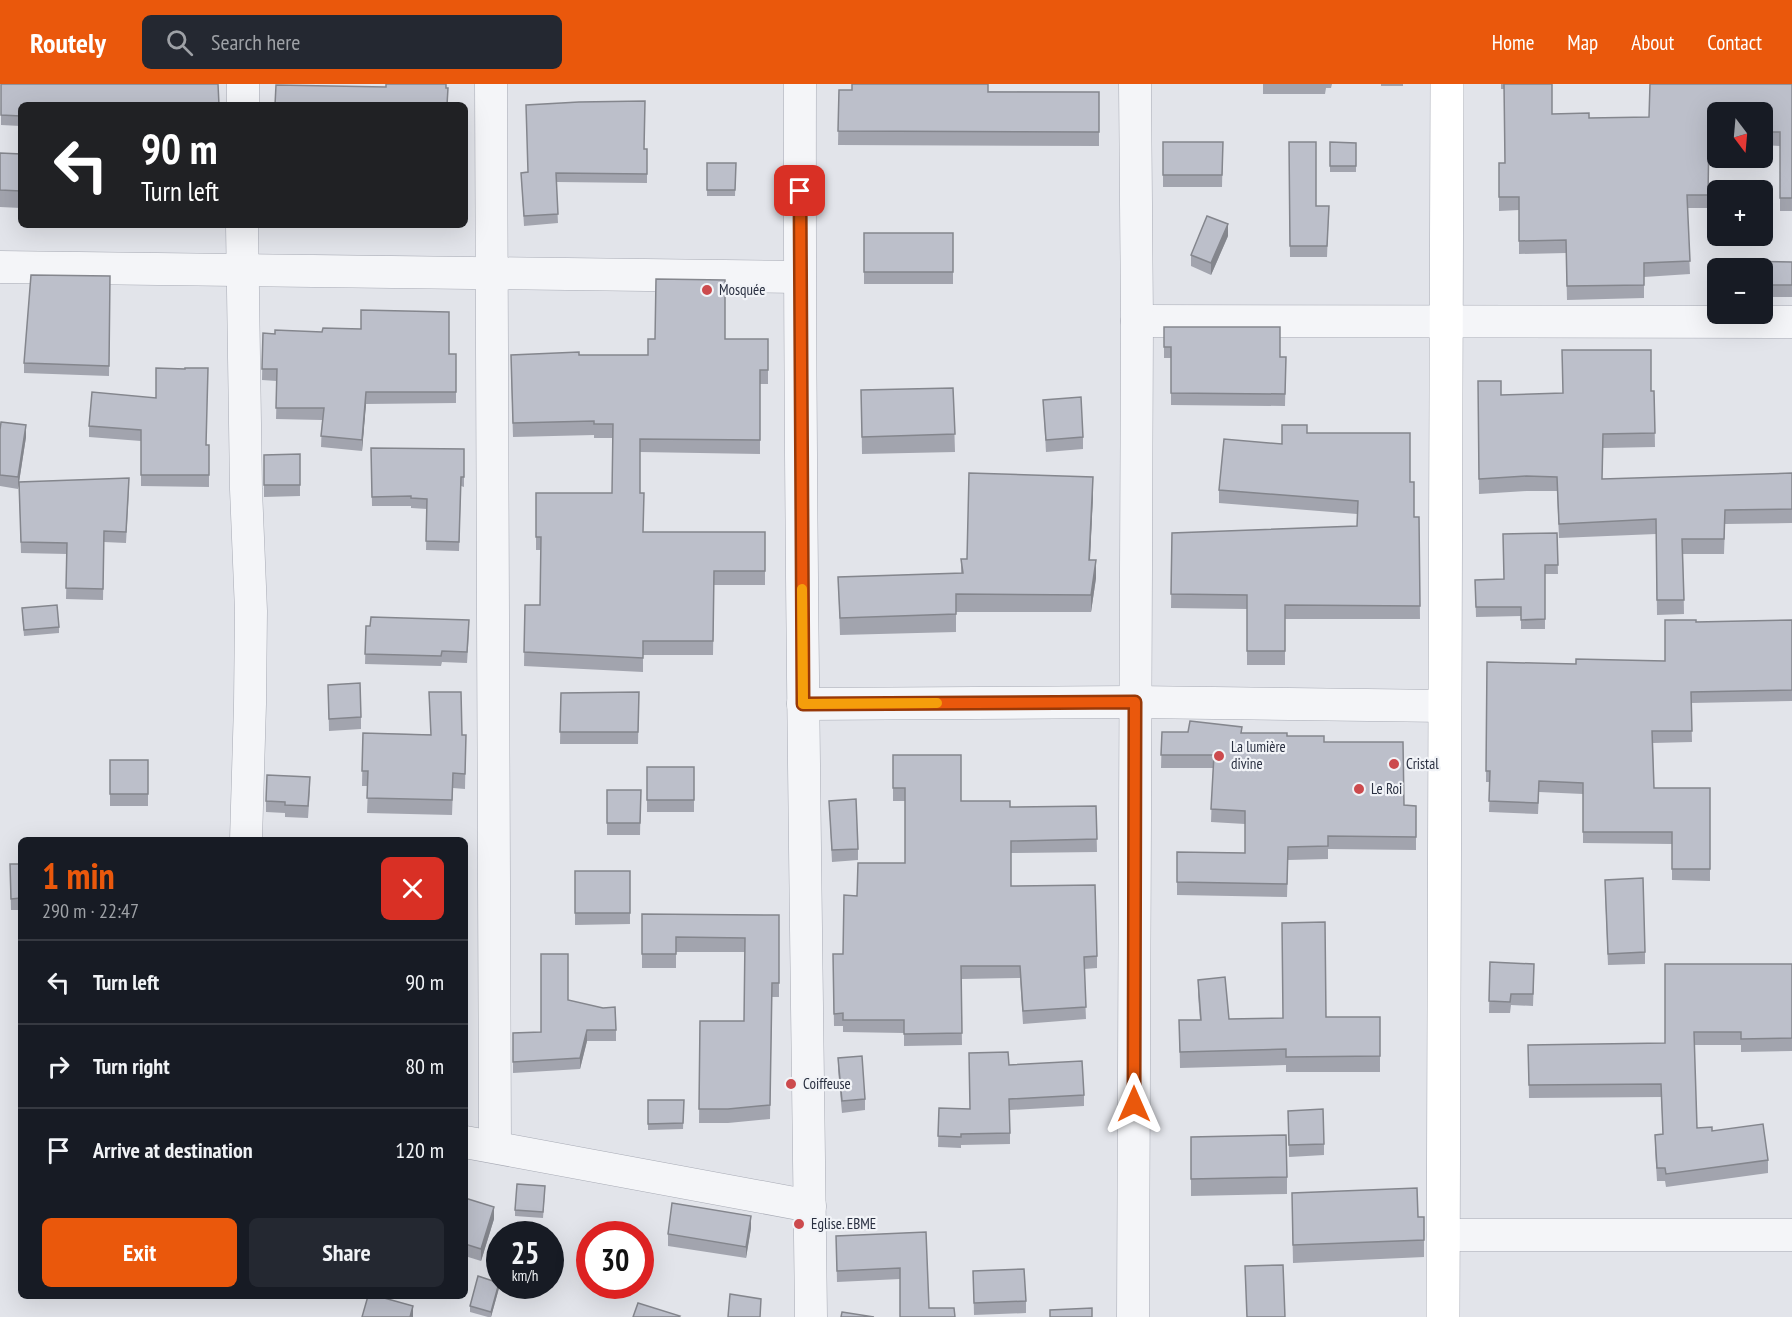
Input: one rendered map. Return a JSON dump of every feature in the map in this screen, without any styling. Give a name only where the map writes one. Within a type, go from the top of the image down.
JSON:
[{"type":"street","points":[[243,84],[243,102]]},
{"type":"street","points":[[491,84],[495,1146]]},
{"type":"street","points":[[800,84],[803,704],[811,1317]]},
{"type":"street","points":[[1134,1317],[1137,321],[1135,84]]},
{"type":"street","points":[[1443,1317],[1447,84]]},
{"type":"street","points":[[242,228],[250,611],[246,837]]},
{"type":"street","points":[[0,267],[800,277]]},
{"type":"street","points":[[1137,321],[1792,322]]},
{"type":"street","points":[[803,704],[1135,702],[1445,706]]},
{"type":"street","points":[[468,1142],[810,1206]]},
{"type":"street","points":[[1443,1235],[1792,1235]]},
{"type":"building","points":[[1,84],[218,84],[219,102],[18,102],[18,116],[1,115]]},
{"type":"building","points":[[386,84],[446,84],[447,102],[275,102],[276,85],[386,87]]},
{"type":"building","points":[[852,84],[988,84],[988,92],[1099,92],[1099,132],[838,131],[839,90],[852,90]]},
{"type":"building","points":[[1504,84],[1552,84],[1552,114],[1589,113],[1589,118],[1649,117],[1650,84],[1792,84],[1792,198],[1780,198],[1780,132],[1773,132],[1773,102],[1707,102],[1707,195],[1687,195],[1690,261],[1644,263],[1644,285],[1567,286],[1566,240],[1519,241],[1519,197],[1499,197],[1499,163],[1505,163]]},
{"type":"building","points":[[645,101],[644,149],[647,149],[647,174],[556,173],[558,214],[524,216],[521,173],[528,172],[526,105]]},
{"type":"building","points":[[1163,142],[1223,142],[1222,175],[1163,175]]},
{"type":"building","points":[[1289,142],[1316,142],[1316,206],[1329,206],[1327,246],[1290,246]]},
{"type":"building","points":[[1330,142],[1356,143],[1356,166],[1330,166]]},
{"type":"building","points":[[0,153],[18,154],[18,191],[0,190]]},
{"type":"building","points":[[707,163],[736,163],[735,190],[707,190]]},
{"type":"building","points":[[1207,216],[1228,224],[1211,263],[1191,255]]},
{"type":"building","points":[[864,233],[953,233],[953,272],[864,272]]},
{"type":"building","points":[[1773,262],[1792,262],[1792,285],[1773,285]]},
{"type":"building","points":[[31,275],[110,276],[109,366],[24,363]]},
{"type":"building","points":[[656,279],[725,280],[725,339],[768,339],[768,370],[760,370],[760,440],[640,439],[640,493],[644,493],[643,532],[765,532],[765,571],[714,571],[713,641],[643,641],[643,658],[524,652],[525,605],[540,605],[541,537],[536,537],[536,493],[612,493],[613,424],[594,424],[594,421],[513,423],[511,355],[579,352],[579,355],[648,355],[648,339],[655,339]]},
{"type":"building","points":[[361,310],[449,312],[449,354],[456,354],[456,392],[366,392],[362,440],[321,436],[324,408],[276,408],[277,369],[262,369],[263,333],[275,334],[275,330],[322,332],[323,328],[361,329]]},
{"type":"building","points":[[1164,327],[1280,327],[1280,357],[1286,357],[1285,394],[1171,393],[1171,347],[1164,347]]},
{"type":"building","points":[[1562,350],[1651,350],[1651,391],[1654,391],[1655,433],[1603,434],[1602,479],[1792,473],[1792,509],[1725,510],[1724,539],[1682,539],[1684,600],[1657,600],[1656,519],[1559,524],[1557,477],[1479,479],[1478,381],[1501,381],[1501,395],[1563,393]]},
{"type":"building","points":[[156,368],[208,368],[206,445],[209,445],[209,475],[141,475],[141,430],[89,426],[92,392],[156,398]]},
{"type":"building","points":[[953,388],[955,434],[862,437],[861,390]]},
{"type":"building","points":[[1081,397],[1083,437],[1046,440],[1043,400]]},
{"type":"building","points":[[1,422],[26,425],[18,477],[0,475]]},
{"type":"building","points":[[1282,425],[1307,425],[1307,433],[1410,433],[1410,482],[1414,482],[1414,517],[1419,517],[1420,606],[1285,605],[1285,651],[1247,651],[1247,595],[1171,594],[1172,533],[1357,526],[1358,501],[1219,490],[1224,439],[1282,444]]},
{"type":"building","points":[[371,448],[464,449],[459,542],[426,541],[427,499],[411,498],[411,496],[372,497]]},
{"type":"building","points":[[300,454],[300,485],[264,485],[264,455]]},
{"type":"building","points":[[969,473],[1093,477],[1089,560],[1096,560],[1091,595],[956,594],[956,614],[840,618],[838,577],[963,573],[961,559],[967,559]]},
{"type":"building","points":[[129,478],[126,532],[104,531],[103,589],[66,588],[67,543],[21,542],[19,482]]},
{"type":"building","points":[[1557,533],[1558,565],[1545,565],[1545,619],[1521,620],[1521,607],[1476,607],[1475,580],[1504,579],[1503,534]]},
{"type":"building","points":[[57,605],[59,627],[24,630],[22,608]]},
{"type":"building","points":[[371,617],[469,620],[467,652],[442,651],[441,656],[365,654],[366,626],[370,626]]},
{"type":"building","points":[[1665,620],[1696,620],[1696,622],[1792,620],[1792,690],[1691,692],[1692,731],[1652,731],[1654,788],[1710,788],[1710,869],[1672,869],[1672,832],[1583,832],[1583,783],[1539,781],[1538,803],[1489,801],[1490,771],[1486,771],[1487,662],[1576,664],[1576,659],[1665,661]]},
{"type":"building","points":[[360,683],[361,717],[329,719],[328,685]]},
{"type":"building","points":[[429,692],[461,692],[462,735],[466,735],[465,774],[453,773],[452,800],[367,798],[368,771],[362,771],[363,733],[431,735]]},
{"type":"building","points":[[639,692],[638,732],[560,732],[561,693]]},
{"type":"building","points":[[1190,721],[1242,727],[1241,733],[1324,736],[1324,742],[1403,742],[1404,805],[1416,806],[1416,837],[1328,836],[1328,846],[1288,847],[1287,884],[1177,882],[1177,852],[1245,853],[1245,811],[1211,809],[1214,755],[1161,755],[1162,732],[1188,732]]},
{"type":"building","points":[[893,755],[961,755],[961,801],[1010,801],[1010,807],[1096,806],[1097,839],[1011,841],[1011,886],[1095,885],[1097,956],[1084,957],[1086,1007],[1023,1011],[1020,966],[961,966],[962,1033],[904,1034],[904,1020],[843,1020],[843,1013],[834,1014],[833,954],[843,954],[844,895],[857,896],[858,863],[905,863],[905,788],[893,788]]},
{"type":"building","points":[[110,760],[148,760],[148,794],[110,794]]},
{"type":"building","points":[[647,767],[694,767],[694,800],[647,800]]},
{"type":"building","points":[[267,775],[310,777],[308,806],[266,801]]},
{"type":"building","points":[[607,790],[641,790],[640,823],[607,823]]},
{"type":"building","points":[[856,799],[858,849],[832,850],[829,801]]},
{"type":"building","points":[[10,864],[18,864],[18,898],[11,899]]},
{"type":"building","points":[[575,871],[630,871],[630,913],[575,913]]},
{"type":"building","points":[[1643,878],[1645,952],[1608,954],[1605,880]]},
{"type":"building","points":[[642,914],[779,915],[779,983],[772,983],[770,1105],[699,1109],[700,1021],[744,1021],[745,938],[676,937],[676,954],[642,954]]},
{"type":"building","points":[[1325,922],[1326,1017],[1380,1017],[1380,1056],[1286,1057],[1286,1049],[1180,1052],[1179,1020],[1201,1020],[1198,980],[1225,977],[1229,1019],[1283,1018],[1282,923]]},
{"type":"building","points":[[541,954],[568,954],[568,1000],[603,1008],[615,1007],[616,1030],[587,1030],[580,1058],[513,1062],[513,1033],[541,1032]]},
{"type":"building","points":[[1490,962],[1534,964],[1533,994],[1511,994],[1510,1002],[1489,1001]]},
{"type":"building","points":[[1665,964],[1792,964],[1792,1038],[1741,1039],[1741,1032],[1694,1032],[1697,1128],[1712,1127],[1712,1131],[1763,1124],[1768,1160],[1666,1174],[1665,1168],[1657,1168],[1655,1135],[1663,1134],[1661,1084],[1529,1085],[1528,1045],[1665,1043]]},
{"type":"building","points":[[1008,1052],[1009,1065],[1082,1061],[1084,1095],[1009,1099],[1010,1133],[961,1134],[961,1137],[938,1136],[939,1108],[970,1109],[969,1053]]},
{"type":"building","points":[[862,1056],[865,1099],[842,1101],[838,1058]]},
{"type":"building","points":[[648,1100],[684,1100],[683,1123],[648,1124]]},
{"type":"building","points":[[1323,1109],[1324,1144],[1289,1145],[1288,1111]]},
{"type":"building","points":[[1286,1135],[1287,1177],[1191,1179],[1191,1137]]},
{"type":"building","points":[[517,1184],[545,1186],[543,1212],[515,1210]]},
{"type":"building","points":[[1417,1188],[1418,1217],[1424,1217],[1424,1240],[1293,1245],[1292,1193]]},
{"type":"building","points":[[468,1199],[494,1207],[490,1221],[486,1221],[486,1233],[481,1249],[468,1245]]},
{"type":"building","points":[[672,1203],[751,1216],[746,1247],[668,1234]]},
{"type":"building","points":[[926,1232],[929,1308],[954,1308],[955,1317],[900,1317],[900,1268],[837,1271],[836,1236]]},
{"type":"building","points":[[1283,1265],[1285,1317],[1247,1317],[1245,1266]]},
{"type":"building","points":[[1024,1269],[1026,1301],[974,1303],[973,1271]]},
{"type":"building","points":[[478,1276],[486,1279],[486,1299],[495,1299],[491,1312],[470,1306]]},
{"type":"building","points":[[730,1294],[761,1299],[760,1317],[728,1317]]},
{"type":"building","points":[[367,1299],[388,1299],[413,1306],[410,1317],[362,1317]]},
{"type":"building","points":[[638,1303],[680,1316],[633,1317]]},
{"type":"building","points":[[1092,1308],[1092,1317],[1050,1317],[1050,1310]]},
{"type":"building","points":[[842,1312],[874,1317],[841,1317]]},
{"type":"slow traffic","points":[[802,589],[803,704],[937,703]]},
{"type":"place","name":"Mosquée","points":[[707,290]]},
{"type":"place","name":"La lumière divine","points":[[1219,756]]},
{"type":"place","name":"Cristal","points":[[1394,764]]},
{"type":"place","name":"Le Roi","points":[[1359,789]]},
{"type":"place","name":"Coiffeuse","points":[[791,1084]]},
{"type":"place","name":"Eglise. EBME","points":[[799,1224]]},
{"type":"route","points":[[800,191],[803,704],[1135,702],[1134,1104]]}]
